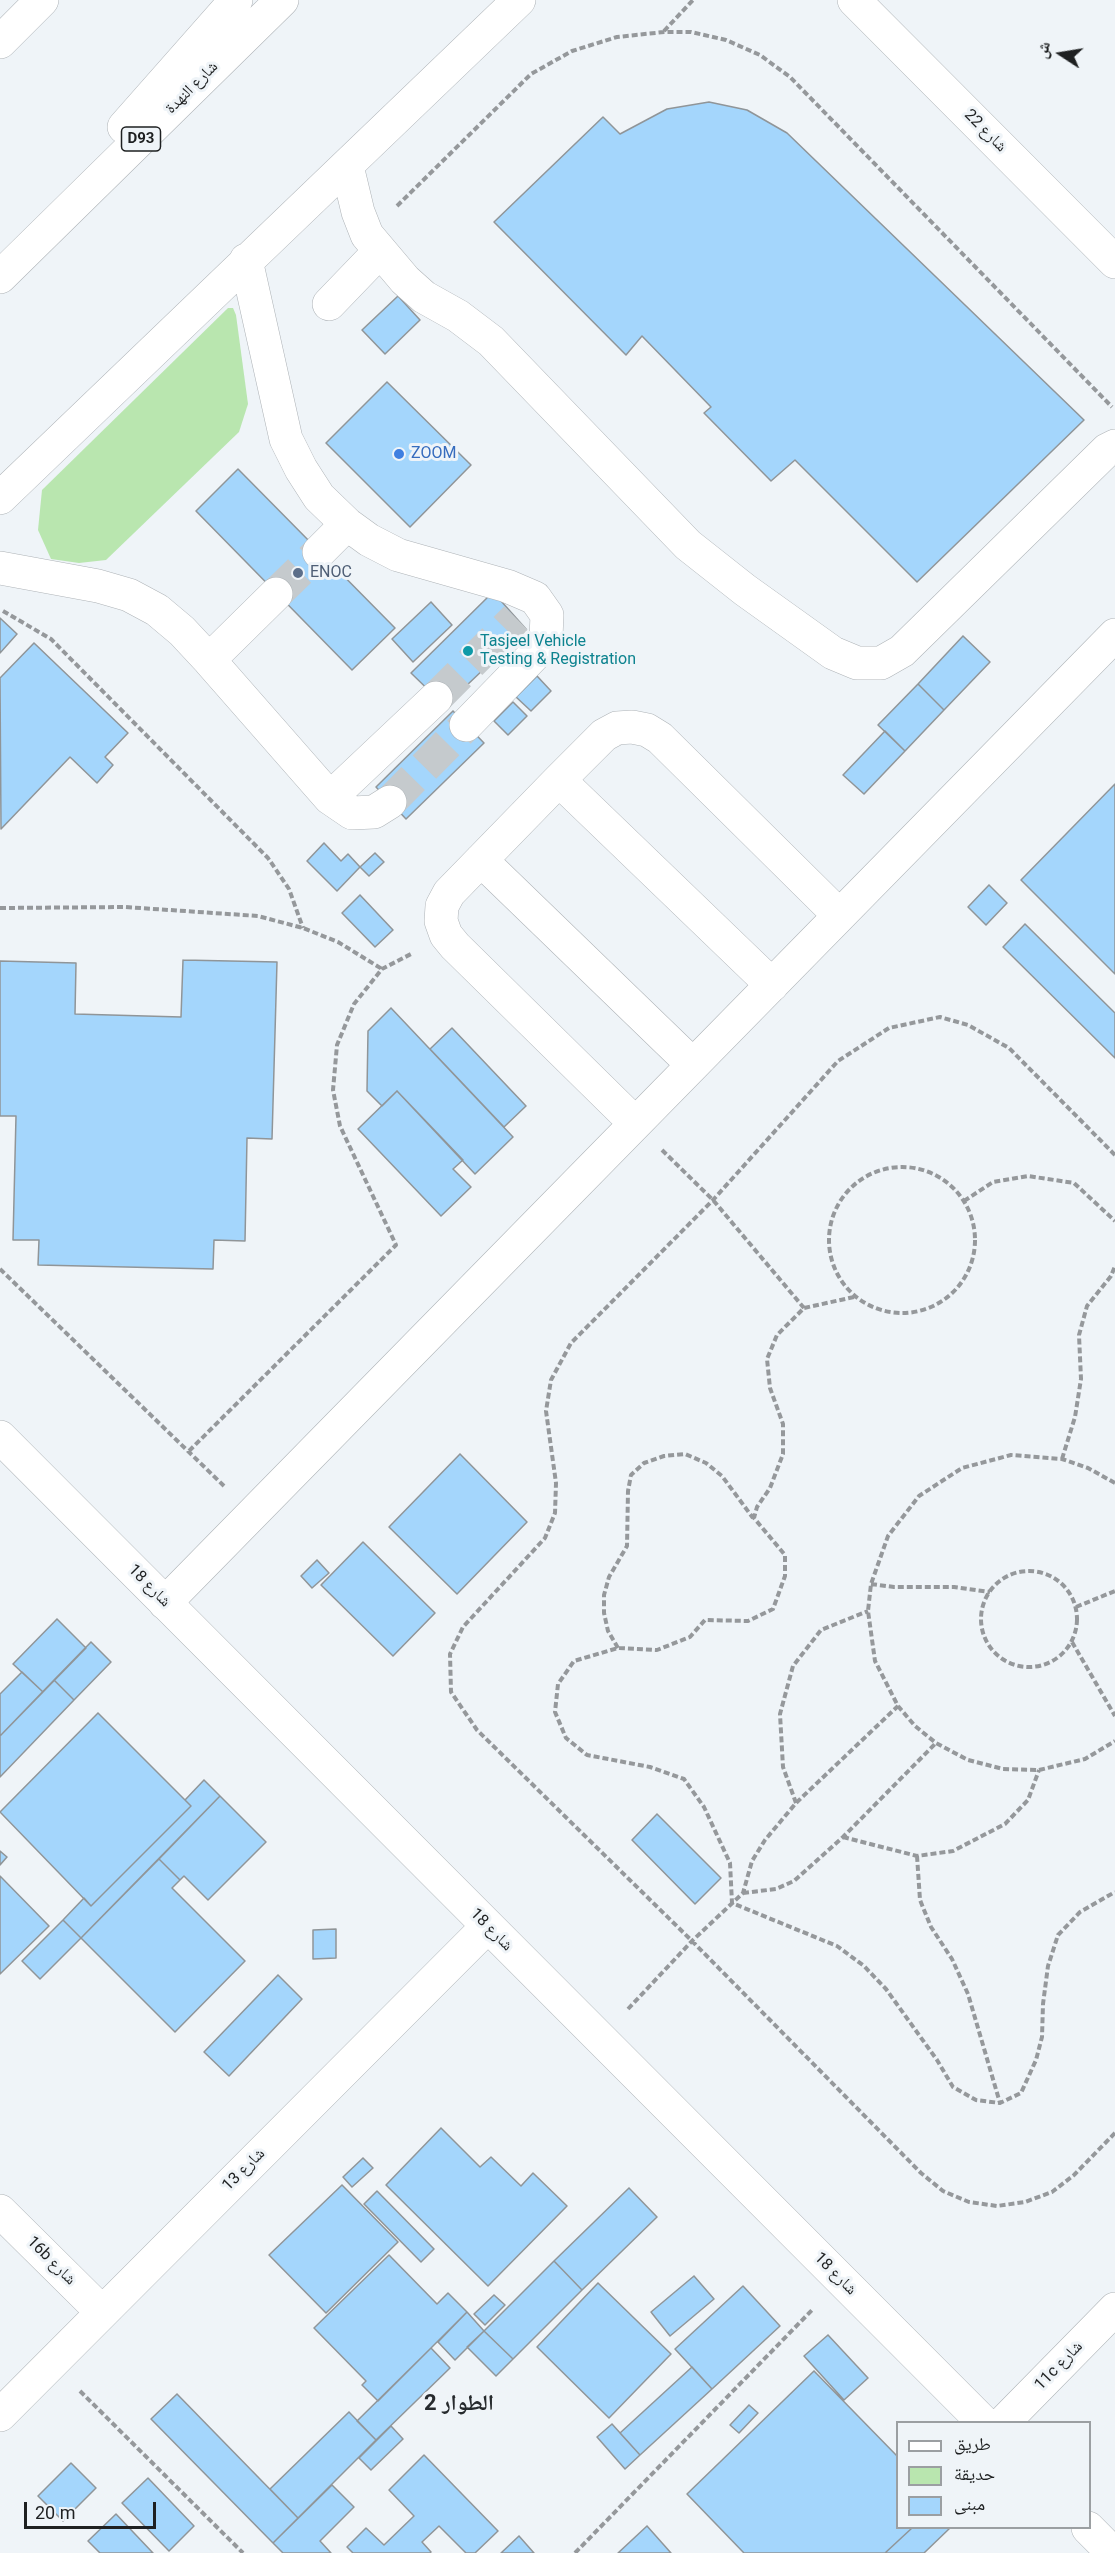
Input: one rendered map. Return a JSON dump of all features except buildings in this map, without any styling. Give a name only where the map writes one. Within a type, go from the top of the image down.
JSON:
[{"type":"street","points":[[0,42],[42,0]]},
{"type":"street","name":"شارع النهدة","points":[[0,268],[236,0]]},
{"type":"street","name":"شارع النهدة","points":[[0,277],[282,0]]},
{"type":"street","points":[[0,498],[519,0]]},
{"type":"street","name":"شارع 22","points":[[870,6],[1115,261]]},
{"type":"street","points":[[347,166],[358,212],[374,243]]},
{"type":"street","points":[[310,202],[349,222],[374,243],[405,280],[424,297],[458,316],[491,341],[688,545],[745,590],[834,653],[857,663],[880,663],[902,651],[1107,450],[1115,446]]},
{"type":"street","points":[[329,304],[374,243]]},
{"type":"street","points":[[246,260],[286,439],[319,497],[347,524],[369,540],[399,555],[487,580],[525,608],[547,615],[546,637],[534,655],[466,725]]},
{"type":"street","points":[[320,552],[347,524]]},
{"type":"street","points":[[0,568],[98,586],[129,595],[157,610],[182,631],[209,660],[330,798],[352,813],[374,812],[390,802]]},
{"type":"street","points":[[209,660],[276,594]]},
{"type":"street","points":[[165,1602],[1115,635]]},
{"type":"street","points":[[330,798],[436,698]]},
{"type":"street","points":[[635,1123],[446,935],[441,921],[442,906],[449,893],[559,780],[604,735],[617,728],[632,726],[647,730],[660,738],[839,915]]},
{"type":"street","points":[[559,780],[772,985]]},
{"type":"street","points":[[481,860],[693,1065]]},
{"type":"street","name":"شارع 18","points":[[0,1437],[982,2421]]},
{"type":"street","name":"شارع 13","points":[[0,2415],[488,1926]]},
{"type":"street","name":"16b شارع","points":[[0,2211],[102,2312]]},
{"type":"street","name":"11c شارع","points":[[1005,2421],[1115,2309]]},
{"type":"street","points":[[1089,2529],[1113,2553]]},
{"type":"path","points":[[664,32],[693,0]]},
{"type":"path","points":[[374,243],[531,75],[572,51],[617,37],[664,32],[691,32],[726,40],[760,55],[790,77],[1115,410]]},
{"type":"path","points":[[0,610],[25,622],[51,639],[268,858],[289,889],[303,928]]},
{"type":"path","points":[[0,908],[125,907],[258,916],[303,928],[338,942],[382,969]]},
{"type":"path","points":[[189,1451],[396,1245],[340,1126],[333,1090],[337,1045],[354,1004],[382,969],[446,935]]},
{"type":"path","points":[[1115,1155],[1009,1048],[968,1025],[940,1017],[889,1028],[837,1061],[713,1200],[571,1343],[551,1380],[546,1411],[556,1483],[555,1513],[545,1538],[463,1627],[450,1654],[451,1692],[477,1730],[692,1941],[921,2173],[943,2191],[969,2202],[988,2205],[1025,2202],[1052,2192],[1115,2133]]},
{"type":"path","points":[[635,1123],[713,1200],[804,1308]]},
{"type":"path","points":[[907,1166],[930,1172],[949,1183],[964,1201],[974,1222],[976,1246],[970,1268],[958,1288],[941,1304],[920,1312],[897,1314],[874,1310],[854,1297],[839,1280],[831,1259],[828,1235],[834,1213],[845,1193],[863,1178],[884,1169],[907,1166]]},
{"type":"path","points":[[964,1201],[993,1182],[1028,1176],[1074,1184],[1115,1221]]},
{"type":"path","points":[[1062,1459],[1075,1417],[1081,1379],[1079,1335],[1087,1306],[1111,1276],[1115,1266]]},
{"type":"path","points":[[0,1269],[252,1514]]},
{"type":"path","points":[[754,1518],[757,1507],[770,1488],[783,1454],[783,1424],[770,1388],[767,1359],[777,1335],[804,1308],[854,1297]]},
{"type":"path","points":[[618,1648],[608,1631],[604,1613],[604,1595],[609,1577],[627,1546],[628,1491],[631,1475],[644,1463],[664,1456],[685,1454],[706,1463],[722,1476],[785,1555],[785,1576],[773,1609],[748,1621],[705,1620],[690,1637],[657,1650],[618,1648],[574,1661],[558,1684],[555,1712],[566,1738],[587,1755],[650,1767],[684,1779],[704,1807],[730,1863],[732,1903]]},
{"type":"path","points":[[1115,1483],[1088,1468],[1062,1459],[1011,1455],[962,1468],[919,1496],[888,1536],[871,1584],[868,1611],[875,1661],[898,1706],[915,1726],[936,1743],[968,1760],[1003,1769],[1039,1770],[1085,1759],[1115,1741]]},
{"type":"path","points":[[1030,1570],[1059,1581],[1070,1592],[1076,1607],[1077,1619],[1072,1641],[1062,1654],[1034,1667],[1005,1660],[993,1650],[985,1636],[981,1622],[983,1606],[990,1592],[1000,1580],[1014,1573],[1030,1570]]},
{"type":"path","points":[[871,1584],[894,1587],[954,1587],[990,1592]]},
{"type":"path","points":[[1076,1607],[1115,1591]]},
{"type":"path","points":[[796,1803],[783,1767],[780,1713],[793,1666],[821,1630],[868,1611]]},
{"type":"path","points":[[1072,1641],[1115,1716]]},
{"type":"path","points":[[600,2038],[692,1941],[743,1893],[752,1861],[765,1840],[796,1803],[898,1706]]},
{"type":"path","points":[[743,1893],[776,1889],[794,1881],[843,1836],[936,1743]]},
{"type":"path","points":[[843,1836],[916,1856],[954,1851],[1005,1824],[1028,1800],[1039,1770]]},
{"type":"path","points":[[916,1856],[920,1900],[931,1927],[952,1959],[968,1995],[1000,2103]]},
{"type":"path","points":[[732,1903],[837,1946],[864,1966],[886,1989],[937,2060],[953,2087],[976,2100],[1000,2103],[1021,2093],[1036,2060],[1042,2037],[1048,1966],[1058,1935],[1080,1912],[1115,1892]]},
{"type":"path","points":[[575,2553],[841,2280]]},
{"type":"path","points":[[52,2363],[243,2553]]},
{"type":"green space","points":[[228,308],[233,308],[236,315],[248,404],[239,432],[106,560],[79,563],[51,559],[38,530],[42,490]]},
{"type":"tunnel","points":[[276,594],[319,552]]},
{"type":"tunnel","points":[[436,698],[516,618]]},
{"type":"tunnel","points":[[390,802],[466,725]]},
{"type":"place","name":"ZOOM","points":[[399,454]]},
{"type":"place","name":"ENOC","points":[[298,573]]},
{"type":"place","name":"Tasjeel Vehicle Testing & Registration","points":[[468,651]]},
{"type":"district","name":"الطوار 2","points":[[459,2404]]}]
